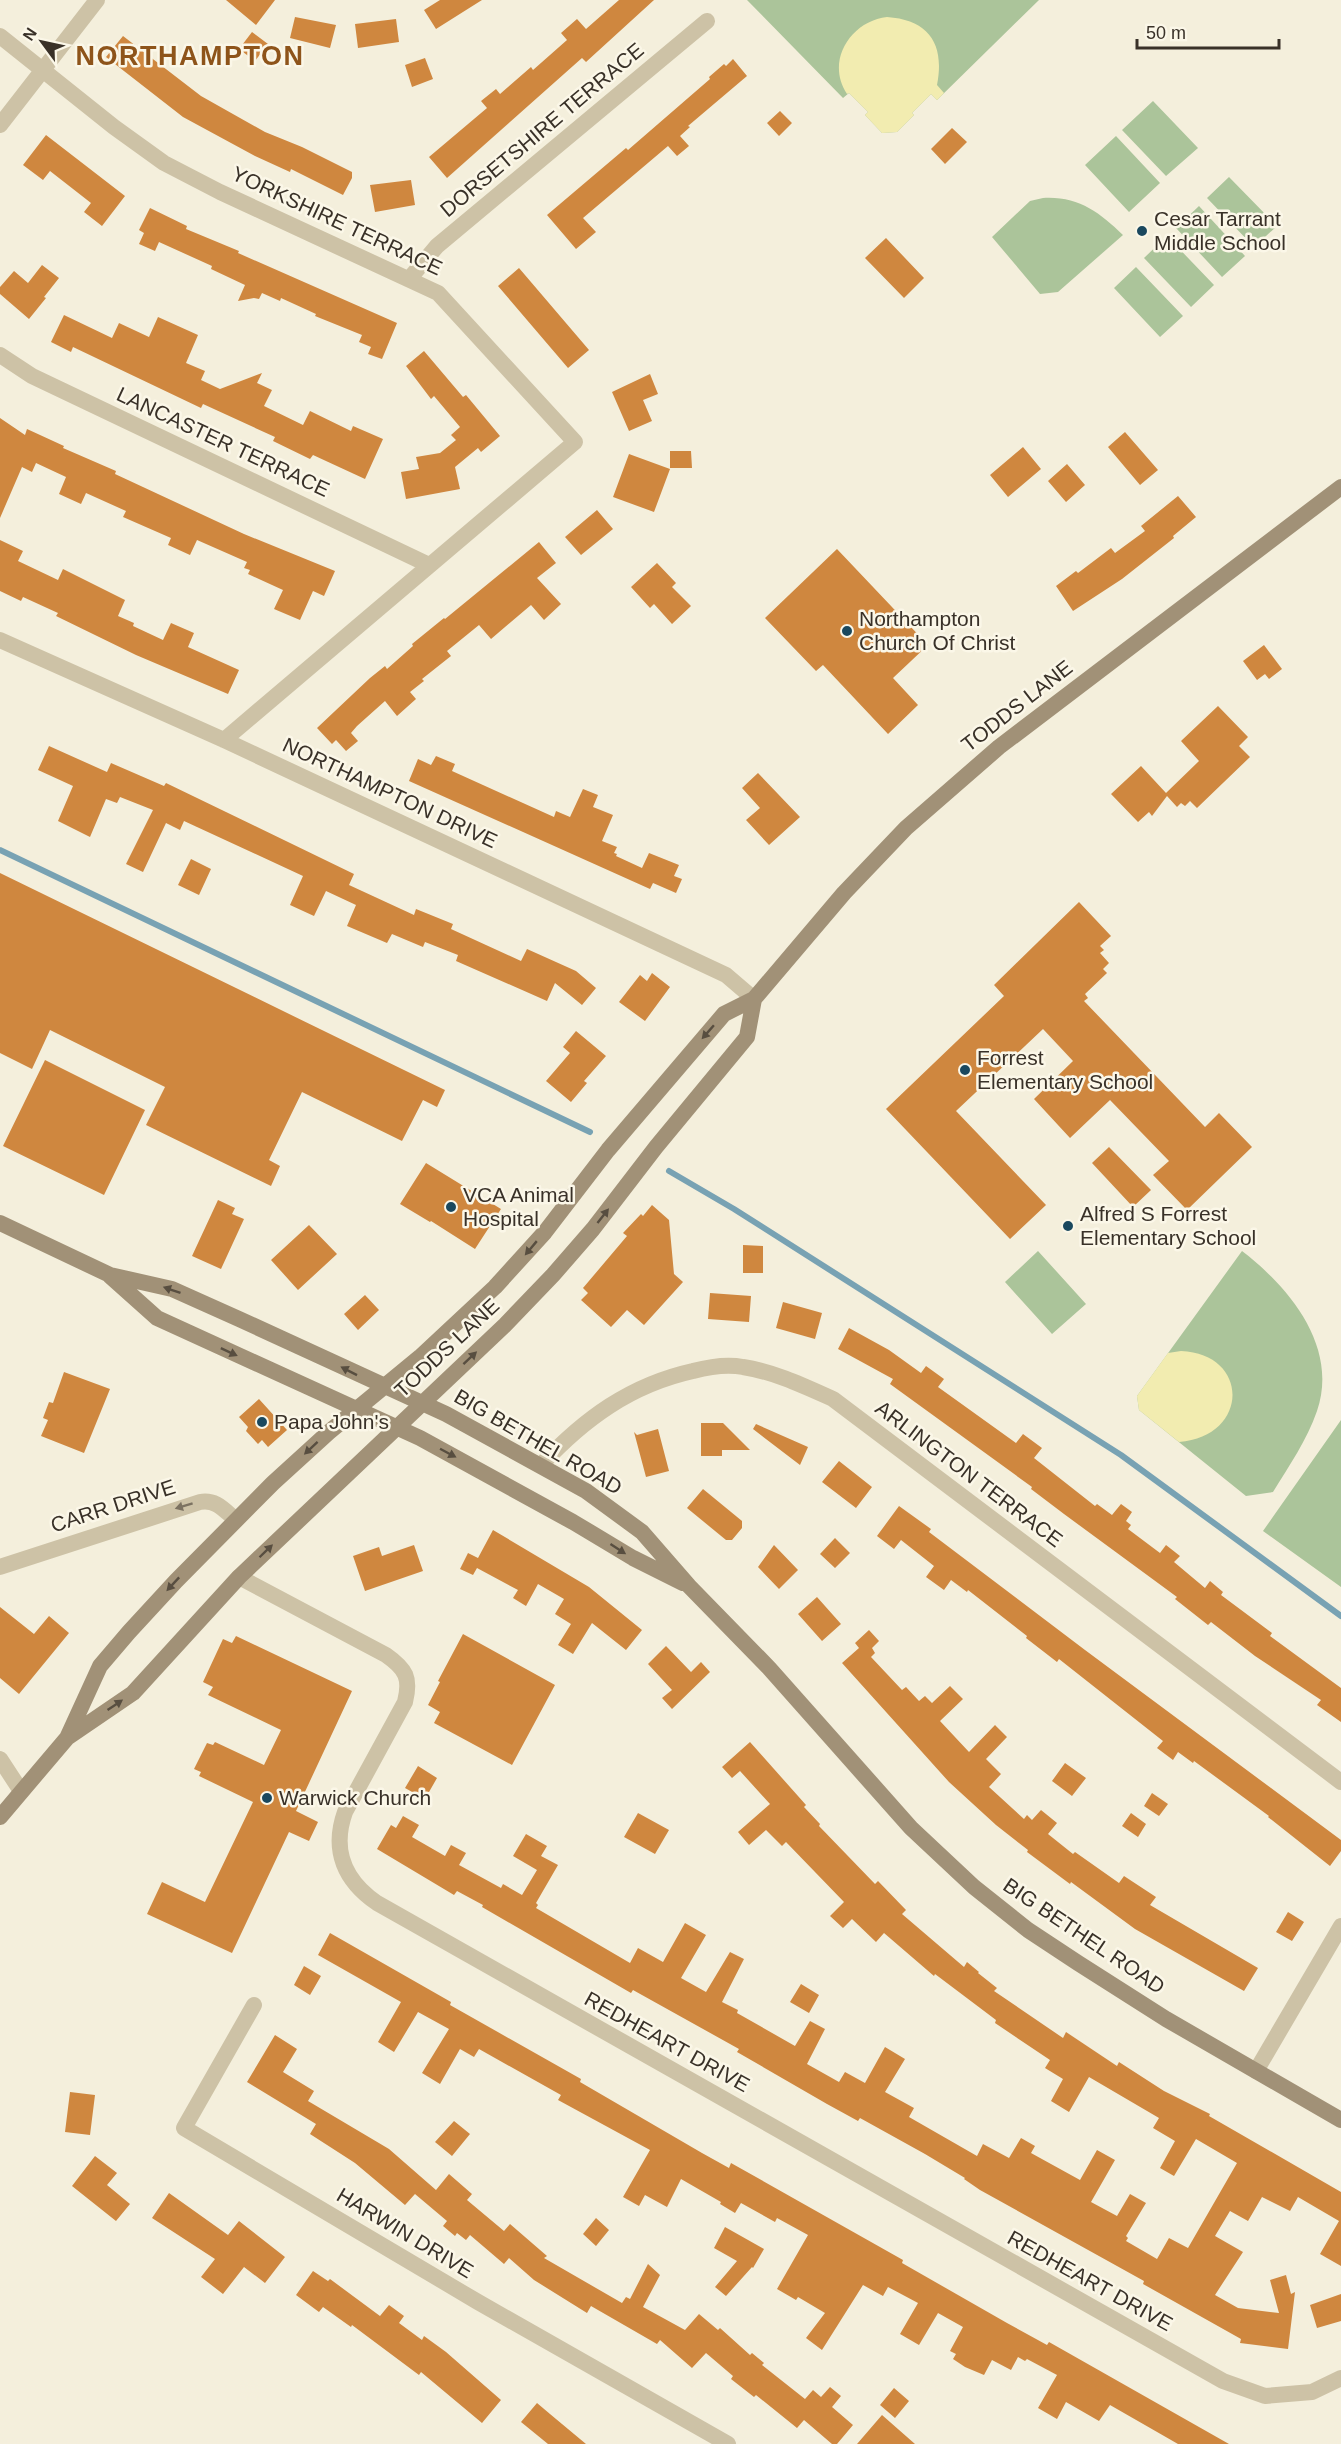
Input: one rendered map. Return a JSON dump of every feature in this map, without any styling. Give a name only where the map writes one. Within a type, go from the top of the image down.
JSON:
[{"type":"main road","name":"TODDS LANE","points":[[67,1738],[100,1665],[176,1581],[318,1442],[420,1357],[495,1287],[538,1240],[608,1150],[724,1014],[754,999],[844,893],[930,805],[1008,741],[1341,486]]},
{"type":"main road","name":"TODDS LANE","points":[[0,1817],[67,1738],[132,1693],[239,1577],[505,1325],[593,1229],[662,1140],[747,1037],[754,999]]},
{"type":"main road","name":"BIG BETHEL ROAD","points":[[0,1223],[110,1275],[172,1289],[422,1403],[586,1491],[642,1532],[689,1587],[769,1668],[911,1828],[974,1887],[1028,1930],[1078,1963],[1341,2120]]},
{"type":"main road","name":"BIG BETHEL ROAD","points":[[110,1275],[158,1318],[396,1426],[689,1587]]},
{"type":"street","points":[[0,125],[97,0]]},
{"type":"street","name":"DORSETSHIRE TERRACE","points":[[410,278],[437,246],[707,21]]},
{"type":"street","name":"YORKSHIRE TERRACE","points":[[0,36],[114,127],[165,163],[220,192],[438,292],[575,442],[224,740]]},
{"type":"street","name":"LANCASTER TERRACE","points":[[0,355],[32,376],[429,565]]},
{"type":"street","name":"NORTHAMPTON DRIVE","points":[[0,640],[224,740],[726,975],[754,999]]},
{"type":"street","name":"ARLINGTON TERRACE","points":[[541,1465],[562,1443],[596,1414],[632,1391],[668,1377],[706,1368],[742,1366],[791,1379],[833,1399],[1341,1782]]},
{"type":"street","name":"CARR DRIVE","points":[[0,1567],[200,1502],[212,1502],[219,1505],[236,1520]]},
{"type":"street","name":"REDHEART DRIVE","points":[[239,1577],[386,1654],[397,1663],[406,1676],[408,1683],[405,1702],[345,1812],[340,1826],[339,1843],[342,1859],[350,1879],[362,1893],[1223,2381],[1265,2396],[1312,2392],[1341,2378]]},
{"type":"street","points":[[0,1759],[21,1791]]},
{"type":"street","points":[[1256,2071],[1341,1926]]},
{"type":"street","name":"HARWIN DRIVE","points":[[254,2005],[184,2128],[478,2302],[728,2444]]},
{"type":"green space","points":[[747,0],[1039,0],[937,100],[931,94],[897,132],[882,133],[865,115],[868,112],[849,93],[843,98]]},
{"type":"green space","points":[[1153,101],[1198,148],[1166,176],[1122,130]]},
{"type":"green space","points":[[1116,136],[1160,183],[1129,212],[1085,165]]},
{"type":"green space","points":[[1229,177],[1277,226],[1254,247],[1207,198]]},
{"type":"green space","points":[[1043,198],[1067,200],[1087,207],[1123,235],[1058,292],[1040,294],[992,237],[1030,201]]},
{"type":"green space","points":[[1199,206],[1245,256],[1222,277],[1176,228]]},
{"type":"green space","points":[[1167,236],[1214,285],[1191,307],[1144,258]]},
{"type":"green space","points":[[1136,267],[1183,316],[1160,337],[1114,288]]},
{"type":"green space","points":[[1038,1251],[1086,1304],[1052,1334],[1005,1282]]},
{"type":"green space","points":[[1242,1251],[1277,1282],[1305,1320],[1315,1342],[1321,1364],[1322,1387],[1317,1411],[1308,1432],[1273,1492],[1246,1496],[1139,1410],[1137,1396]]},
{"type":"green space","points":[[1341,1420],[1341,1587],[1263,1531]]},
{"type":"sand","points":[[887,17],[914,23],[931,37],[936,46],[938,58],[937,85],[944,93],[937,100],[931,94],[897,132],[882,133],[865,115],[868,112],[849,93],[847,94],[839,69],[840,56],[853,34],[874,20]]},
{"type":"sand","points":[[1181,1351],[1204,1356],[1220,1366],[1230,1380],[1232,1396],[1229,1412],[1219,1426],[1202,1437],[1179,1442],[1139,1410],[1137,1396],[1168,1353]]},
{"type":"building","points":[[226,0],[275,0],[256,25]]},
{"type":"building","points":[[440,0],[482,0],[436,29],[424,10]]},
{"type":"building","points":[[619,0],[654,0],[586,62],[582,58],[447,178],[429,157],[487,108],[481,101],[496,89],[500,94],[531,67],[533,70],[567,40],[561,33],[577,19],[586,29]]},
{"type":"building","points":[[295,17],[336,25],[330,48],[290,38]]},
{"type":"building","points":[[396,19],[399,42],[358,48],[355,24]]},
{"type":"building","points":[[252,32],[268,44],[255,61],[239,49]]},
{"type":"building","points":[[123,36],[201,96],[265,132],[302,147],[352,172],[352,178],[343,195],[291,169],[290,172],[255,156],[183,117],[106,57]]},
{"type":"building","points":[[425,58],[433,79],[412,87],[405,65]]},
{"type":"building","points":[[733,59],[747,76],[688,126],[690,127],[680,136],[689,146],[677,156],[668,146],[583,218],[596,232],[576,249],[547,215],[626,148],[628,150],[710,79],[709,77],[724,64],[726,66]]},
{"type":"building","points":[[780,111],[792,123],[779,136],[767,123]]},
{"type":"building","points":[[952,128],[967,142],[945,164],[931,149]]},
{"type":"building","points":[[46,135],[125,196],[102,226],[84,212],[91,203],[50,171],[43,180],[23,165]]},
{"type":"building","points":[[411,180],[415,205],[375,212],[370,185]]},
{"type":"building","points":[[150,208],[187,226],[186,229],[397,323],[382,359],[368,354],[371,347],[359,342],[362,335],[315,316],[316,314],[281,298],[280,301],[262,293],[259,299],[238,301],[245,285],[211,269],[212,266],[159,242],[155,251],[139,244],[144,233],[139,230]]},
{"type":"building","points":[[886,238],[924,278],[904,298],[865,258]]},
{"type":"building","points":[[42,265],[59,278],[29,319],[0,294],[0,287],[14,271],[28,283]]},
{"type":"building","points":[[519,268],[589,350],[568,368],[498,286]]},
{"type":"building","points":[[64,315],[112,338],[119,323],[149,337],[158,317],[198,335],[186,363],[205,371],[201,380],[220,389],[262,373],[257,383],[272,390],[264,406],[303,425],[310,411],[351,431],[353,426],[383,439],[365,479],[313,455],[310,459],[273,441],[275,437],[203,404],[201,408],[73,347],[71,352],[51,342]]},
{"type":"building","points":[[424,351],[463,397],[466,395],[500,436],[481,452],[478,448],[455,467],[460,489],[406,499],[401,472],[419,469],[416,457],[440,453],[456,440],[451,435],[460,427],[434,396],[431,399],[406,366]]},
{"type":"building","points":[[650,374],[658,394],[643,400],[652,421],[629,431],[612,392]]},
{"type":"building","points":[[0,418],[25,435],[27,429],[64,446],[63,448],[116,471],[115,474],[244,534],[335,571],[324,596],[313,591],[300,620],[274,609],[283,590],[248,574],[250,570],[244,568],[247,562],[197,540],[190,555],[168,545],[171,538],[123,517],[126,511],[86,493],[81,504],[59,494],[66,477],[36,463],[32,472],[22,467],[0,518]]},
{"type":"building","points":[[1125,432],[1158,470],[1140,485],[1108,447]]},
{"type":"building","points":[[1023,447],[1041,469],[1008,497],[990,475]]},
{"type":"building","points":[[670,451],[691,451],[692,468],[670,468]]},
{"type":"building","points":[[629,454],[670,469],[654,512],[613,497]]},
{"type":"building","points":[[1067,464],[1085,485],[1066,502],[1048,481]]},
{"type":"building","points":[[1178,496],[1196,517],[1173,536],[1174,538],[1122,579],[1073,611],[1056,586],[1076,571],[1078,573],[1111,548],[1115,553],[1145,531],[1141,526]]},
{"type":"building","points":[[597,510],[613,529],[581,555],[565,537]]},
{"type":"building","points":[[0,540],[23,551],[18,561],[58,580],[63,569],[125,600],[118,616],[134,623],[133,626],[163,640],[171,623],[194,633],[188,647],[239,670],[228,694],[136,655],[56,616],[58,613],[23,597],[21,601],[0,591]]},
{"type":"building","points":[[539,542],[556,563],[537,578],[561,604],[544,620],[531,605],[491,639],[479,625],[447,651],[451,656],[422,679],[424,681],[410,692],[416,699],[397,716],[385,701],[357,726],[351,733],[358,741],[346,751],[336,740],[332,744],[317,728],[370,678],[385,666],[387,669],[413,646],[412,644]]},
{"type":"building","name":"Northampton Church Of Christ","points":[[837,549],[928,645],[893,678],[918,705],[888,734],[823,665],[816,671],[765,618]]},
{"type":"building","points":[[657,563],[676,583],[672,587],[691,606],[672,624],[654,604],[650,608],[631,587]]},
{"type":"building","points":[[1264,645],[1282,669],[1269,679],[1265,674],[1257,680],[1243,661]]},
{"type":"building","points":[[1218,706],[1248,737],[1239,746],[1250,757],[1197,808],[1190,801],[1185,806],[1181,803],[1177,807],[1167,796],[1152,816],[1149,812],[1138,822],[1111,794],[1141,766],[1166,793],[1199,761],[1181,741]]},
{"type":"building","points":[[49,746],[107,772],[111,763],[164,786],[166,783],[354,874],[349,885],[414,915],[416,909],[453,924],[451,929],[521,961],[527,949],[576,971],[596,988],[582,1005],[555,983],[547,1001],[456,961],[458,955],[425,942],[423,947],[392,934],[387,943],[347,926],[356,905],[326,891],[314,916],[290,905],[303,876],[184,821],[180,830],[166,823],[143,872],[126,864],[153,810],[120,797],[117,803],[106,799],[90,837],[58,821],[73,786],[38,770]]},
{"type":"building","points":[[436,756],[455,764],[452,771],[554,817],[556,811],[570,817],[583,789],[598,795],[593,807],[613,815],[602,841],[617,847],[614,853],[617,854],[616,856],[642,868],[649,853],[679,865],[674,876],[682,879],[676,893],[653,883],[650,889],[409,781],[418,759],[431,765]]},
{"type":"building","points":[[758,773],[800,817],[769,845],[746,820],[760,808],[742,788]]},
{"type":"building","points":[[191,859],[211,869],[199,895],[178,885]]},
{"type":"building","points":[[0,873],[445,1090],[437,1107],[423,1100],[402,1141],[302,1092],[269,1160],[280,1166],[271,1186],[146,1125],[165,1087],[50,1030],[32,1069],[0,1053]]},
{"type":"building","name":"Forrest Elementary School","points":[[1079,902],[1111,936],[1100,946],[1104,950],[1100,953],[1109,963],[1103,969],[1107,973],[1085,994],[1088,998],[1084,1001],[1205,1127],[1219,1113],[1252,1147],[1187,1210],[1153,1175],[1169,1161],[1110,1100],[1070,1138],[1034,1099],[1073,1061],[1043,1029],[956,1111],[1046,1205],[1010,1239],[886,1109],[1004,996],[994,985]]},
{"type":"building","points":[[652,973],[670,987],[645,1021],[619,1002],[640,975],[647,981]]},
{"type":"building","points":[[576,1031],[606,1056],[584,1081],[587,1083],[571,1102],[546,1081],[570,1053],[563,1047]]},
{"type":"building","points":[[45,1060],[145,1110],[104,1195],[3,1146]]},
{"type":"building","name":"Forrest Elementary School","points":[[1109,1147],[1151,1190],[1133,1207],[1092,1163]]},
{"type":"building","name":"VCA Animal Hospital","points":[[426,1163],[501,1209],[475,1249],[400,1204]]},
{"type":"building","points":[[218,1200],[235,1208],[232,1214],[244,1219],[221,1269],[192,1256]]},
{"type":"building","points":[[652,1205],[669,1220],[674,1274],[683,1282],[644,1325],[627,1310],[611,1327],[581,1300],[588,1293],[583,1288],[627,1236],[623,1233]]},
{"type":"building","points":[[309,1225],[337,1254],[298,1290],[271,1260]]},
{"type":"building","points":[[743,1245],[763,1246],[763,1273],[743,1273]]},
{"type":"building","points":[[710,1293],[751,1296],[749,1322],[708,1319]]},
{"type":"building","points":[[365,1295],[379,1310],[358,1330],[344,1314]]},
{"type":"building","points":[[783,1302],[822,1313],[815,1339],[776,1328]]},
{"type":"building","points":[[849,1328],[889,1350],[921,1373],[926,1366],[944,1379],[938,1387],[1016,1443],[1023,1434],[1042,1448],[1034,1458],[1095,1506],[1097,1504],[1112,1515],[1121,1504],[1132,1512],[1126,1521],[1131,1525],[1128,1529],[1160,1553],[1166,1545],[1180,1556],[1174,1562],[1205,1588],[1210,1581],[1223,1592],[1221,1595],[1272,1633],[1270,1636],[1341,1688],[1341,1722],[1317,1705],[1321,1700],[1255,1656],[1211,1622],[1208,1625],[1175,1599],[1177,1597],[1031,1489],[1032,1487],[890,1384],[893,1379],[838,1349]]},
{"type":"building","points":[[64,1372],[110,1389],[84,1453],[41,1436],[48,1420],[43,1418],[49,1402],[53,1403]]},
{"type":"building","name":"Papa John's","points":[[259,1399],[287,1430],[268,1447],[262,1440],[258,1444],[246,1431],[248,1427],[239,1417]]},
{"type":"building","points":[[701,1423],[723,1423],[750,1450],[722,1450],[722,1456],[701,1456]]},
{"type":"building","points":[[756,1424],[808,1447],[800,1465],[753,1429]]},
{"type":"building","points":[[658,1429],[669,1471],[646,1477],[634,1432],[637,1435]]},
{"type":"building","points":[[839,1461],[872,1487],[856,1508],[822,1482]]},
{"type":"building","points":[[703,1489],[742,1521],[742,1528],[732,1540],[726,1540],[687,1508]]},
{"type":"building","points":[[899,1506],[931,1529],[929,1532],[1085,1650],[1341,1840],[1341,1851],[1330,1866],[1269,1816],[1194,1761],[1193,1763],[1178,1752],[1173,1760],[1157,1748],[1163,1741],[1059,1659],[1057,1662],[1026,1638],[1027,1636],[968,1590],[967,1592],[951,1580],[944,1590],[926,1577],[934,1566],[901,1540],[894,1549],[877,1536]]},
{"type":"building","points":[[493,1530],[589,1587],[642,1630],[626,1650],[592,1623],[573,1654],[558,1645],[571,1624],[555,1614],[564,1599],[538,1584],[526,1606],[513,1598],[518,1590],[477,1568],[473,1575],[460,1569],[468,1553],[478,1558]]},
{"type":"building","points":[[835,1538],[850,1553],[835,1568],[820,1554]]},
{"type":"building","points":[[414,1545],[423,1571],[365,1591],[353,1556],[379,1547],[382,1556]]},
{"type":"building","points":[[774,1545],[798,1570],[779,1589],[758,1567]]},
{"type":"building","points":[[817,1597],[841,1624],[822,1641],[798,1614]]},
{"type":"building","points":[[0,1607],[34,1634],[49,1616],[69,1633],[19,1694],[0,1678]]},
{"type":"building","points":[[869,1630],[879,1641],[872,1648],[875,1653],[871,1657],[902,1690],[906,1687],[919,1701],[925,1696],[932,1703],[950,1686],[963,1699],[940,1721],[969,1752],[995,1725],[1007,1737],[986,1759],[1001,1774],[989,1787],[1024,1819],[1027,1815],[1032,1820],[1041,1810],[1057,1823],[1048,1834],[1073,1854],[1075,1852],[1119,1883],[1124,1876],[1156,1897],[1150,1905],[1258,1968],[1244,1991],[1135,1929],[1071,1882],[1070,1884],[1027,1852],[1028,1850],[996,1825],[949,1782],[842,1663],[859,1648],[855,1643]]},
{"type":"building","points":[[463,1634],[555,1685],[512,1765],[434,1723],[440,1712],[428,1705]]},
{"type":"building","name":"Warwick Church","points":[[236,1636],[352,1691],[296,1811],[318,1822],[309,1841],[289,1832],[232,1953],[147,1914],[162,1882],[205,1902],[253,1802],[199,1776],[201,1772],[194,1769],[207,1743],[213,1745],[215,1742],[264,1765],[281,1730],[208,1695],[213,1687],[203,1682],[223,1639],[232,1643]]},
{"type":"building","points":[[666,1646],[691,1672],[701,1662],[710,1672],[672,1709],[662,1698],[672,1690],[648,1664]]},
{"type":"building","points":[[750,1742],[806,1805],[804,1807],[820,1824],[819,1826],[875,1884],[878,1881],[906,1910],[902,1914],[964,1967],[967,1962],[979,1972],[997,1988],[994,1991],[1063,2038],[1066,2032],[1117,2066],[1119,2062],[1164,2091],[1210,2114],[1209,2116],[1341,2192],[1341,2266],[1320,2254],[1339,2221],[1298,2197],[1290,2211],[1262,2197],[1248,2221],[1230,2211],[1215,2236],[1243,2252],[1215,2295],[1238,2308],[1279,2313],[1270,2280],[1286,2275],[1291,2294],[1295,2292],[1288,2349],[1240,2343],[1241,2339],[1143,2284],[1144,2281],[980,2190],[965,2178],[925,2154],[860,2118],[858,2121],[827,2104],[737,2052],[739,2049],[633,1990],[631,1993],[482,1907],[483,1905],[457,1891],[454,1895],[377,1849],[391,1825],[396,1828],[403,1816],[419,1825],[412,1837],[445,1856],[451,1845],[466,1853],[459,1865],[501,1888],[503,1884],[522,1895],[537,1870],[513,1856],[526,1834],[547,1846],[541,1856],[558,1865],[536,1903],[538,1905],[536,1908],[630,1963],[638,1948],[663,1962],[685,1923],[706,1935],[681,1978],[706,1992],[730,1952],[744,1959],[722,2002],[795,2046],[810,2021],[825,2029],[807,2064],[839,2082],[845,2072],[865,2083],[885,2047],[905,2059],[885,2092],[914,2108],[909,2117],[977,2156],[983,2144],[1009,2158],[1021,2138],[1035,2146],[1031,2153],[1080,2180],[1097,2150],[1115,2160],[1091,2202],[1117,2216],[1130,2194],[1146,2203],[1126,2236],[1128,2238],[1126,2241],[1157,2259],[1169,2238],[1188,2248],[1237,2163],[1196,2139],[1174,2176],[1160,2168],[1175,2141],[1153,2128],[1159,2118],[1089,2077],[1069,2112],[1051,2101],[1063,2079],[1045,2068],[1050,2060],[995,2023],[996,2020],[935,1974],[934,1976],[884,1933],[876,1942],[852,1919],[843,1928],[830,1916],[844,1902],[786,1842],[782,1846],[766,1830],[749,1845],[738,1832],[770,1804],[740,1771],[732,1778],[722,1767]]},
{"type":"building","points":[[1065,1763],[1086,1778],[1072,1796],[1052,1781]]},
{"type":"building","points":[[418,1766],[437,1778],[425,1799],[405,1788]]},
{"type":"building","points":[[1152,1793],[1168,1804],[1159,1816],[1144,1806]]},
{"type":"building","points":[[638,1813],[669,1830],[655,1854],[624,1837]]},
{"type":"building","points":[[1131,1813],[1146,1824],[1138,1837],[1122,1826]]},
{"type":"building","points":[[1288,1912],[1304,1922],[1292,1941],[1276,1932]]},
{"type":"building","points":[[330,1933],[451,2002],[450,2005],[581,2079],[580,2082],[702,2153],[729,2168],[731,2163],[903,2260],[902,2263],[1007,2323],[1047,2345],[1049,2342],[1229,2444],[1178,2444],[1110,2405],[1099,2421],[1066,2402],[1057,2419],[1038,2408],[1057,2375],[1027,2359],[1025,2361],[1018,2357],[1011,2370],[992,2360],[984,2375],[965,2367],[953,2359],[956,2354],[950,2351],[963,2327],[938,2313],[919,2345],[900,2334],[918,2303],[888,2287],[883,2296],[863,2285],[822,2350],[806,2338],[825,2313],[798,2297],[796,2300],[777,2289],[808,2235],[777,2218],[775,2222],[741,2203],[735,2213],[720,2204],[721,2202],[681,2179],[667,2207],[645,2195],[639,2206],[623,2197],[650,2150],[558,2100],[561,2095],[479,2049],[474,2057],[460,2049],[440,2084],[422,2073],[449,2029],[418,2012],[394,2052],[378,2042],[401,2002],[318,1955]]},
{"type":"building","points":[[304,1966],[321,1976],[310,1995],[294,1985]]},
{"type":"building","points":[[801,1984],[819,1995],[809,2013],[790,2002]]},
{"type":"building","points":[[275,2035],[297,2049],[283,2072],[314,2091],[308,2101],[389,2149],[436,2190],[449,2174],[472,2194],[467,2200],[504,2231],[510,2224],[547,2256],[544,2258],[622,2303],[626,2297],[630,2299],[648,2264],[660,2275],[643,2307],[685,2330],[699,2314],[718,2330],[720,2328],[750,2355],[752,2353],[764,2363],[762,2365],[805,2399],[813,2390],[821,2397],[830,2387],[841,2396],[832,2407],[853,2425],[837,2444],[832,2444],[804,2420],[797,2428],[756,2395],[754,2397],[731,2379],[733,2376],[706,2353],[692,2368],[660,2340],[657,2344],[591,2306],[587,2313],[534,2280],[509,2258],[504,2264],[470,2235],[466,2240],[457,2233],[455,2236],[443,2226],[447,2221],[415,2194],[405,2205],[355,2163],[310,2134],[316,2124],[247,2082]]},
{"type":"building","points":[[70,2092],[95,2095],[90,2135],[65,2132]]},
{"type":"building","points":[[454,2121],[470,2134],[452,2156],[435,2142]]},
{"type":"building","points":[[95,2156],[117,2173],[107,2185],[130,2204],[116,2221],[72,2186]]},
{"type":"building","points":[[169,2193],[228,2235],[239,2221],[285,2257],[265,2283],[244,2267],[223,2294],[201,2277],[215,2259],[152,2218]]},
{"type":"building","points":[[596,2218],[609,2230],[596,2246],[583,2234]]},
{"type":"building","points":[[725,2227],[764,2249],[753,2268],[726,2296],[715,2287],[737,2261],[714,2248]]},
{"type":"building","points":[[313,2271],[328,2281],[330,2279],[380,2316],[389,2305],[404,2316],[399,2323],[422,2340],[424,2336],[446,2352],[501,2400],[482,2423],[421,2372],[419,2375],[352,2325],[351,2327],[323,2307],[319,2312],[296,2295]]},
{"type":"building","points":[[1341,2294],[1341,2321],[1317,2328],[1310,2305]]},
{"type":"building","points":[[894,2388],[909,2401],[895,2418],[880,2405]]},
{"type":"building","points":[[537,2403],[586,2444],[548,2444],[521,2422]]},
{"type":"building","points":[[882,2415],[915,2444],[857,2444]]},
{"type":"waterway","points":[[0,850],[590,1132]]},
{"type":"waterway","points":[[669,1171],[734,1209],[1121,1455],[1341,1616]]},
{"type":"place","name":"Cesar Tarrant Middle School","points":[[1142,231]]},
{"type":"place","name":"Northampton Church Of Christ","points":[[847,631]]},
{"type":"place","name":"Forrest Elementary School","points":[[965,1070]]},
{"type":"place","name":"VCA Animal Hospital","points":[[451,1207]]},
{"type":"place","name":"Alfred S Forrest Elementary School","points":[[1068,1226]]},
{"type":"place","name":"Papa John's","points":[[262,1422]]},
{"type":"place","name":"Warwick Church","points":[[267,1798]]},
{"type":"district","name":"NORTHAMPTON","points":[[190,56]]}]
